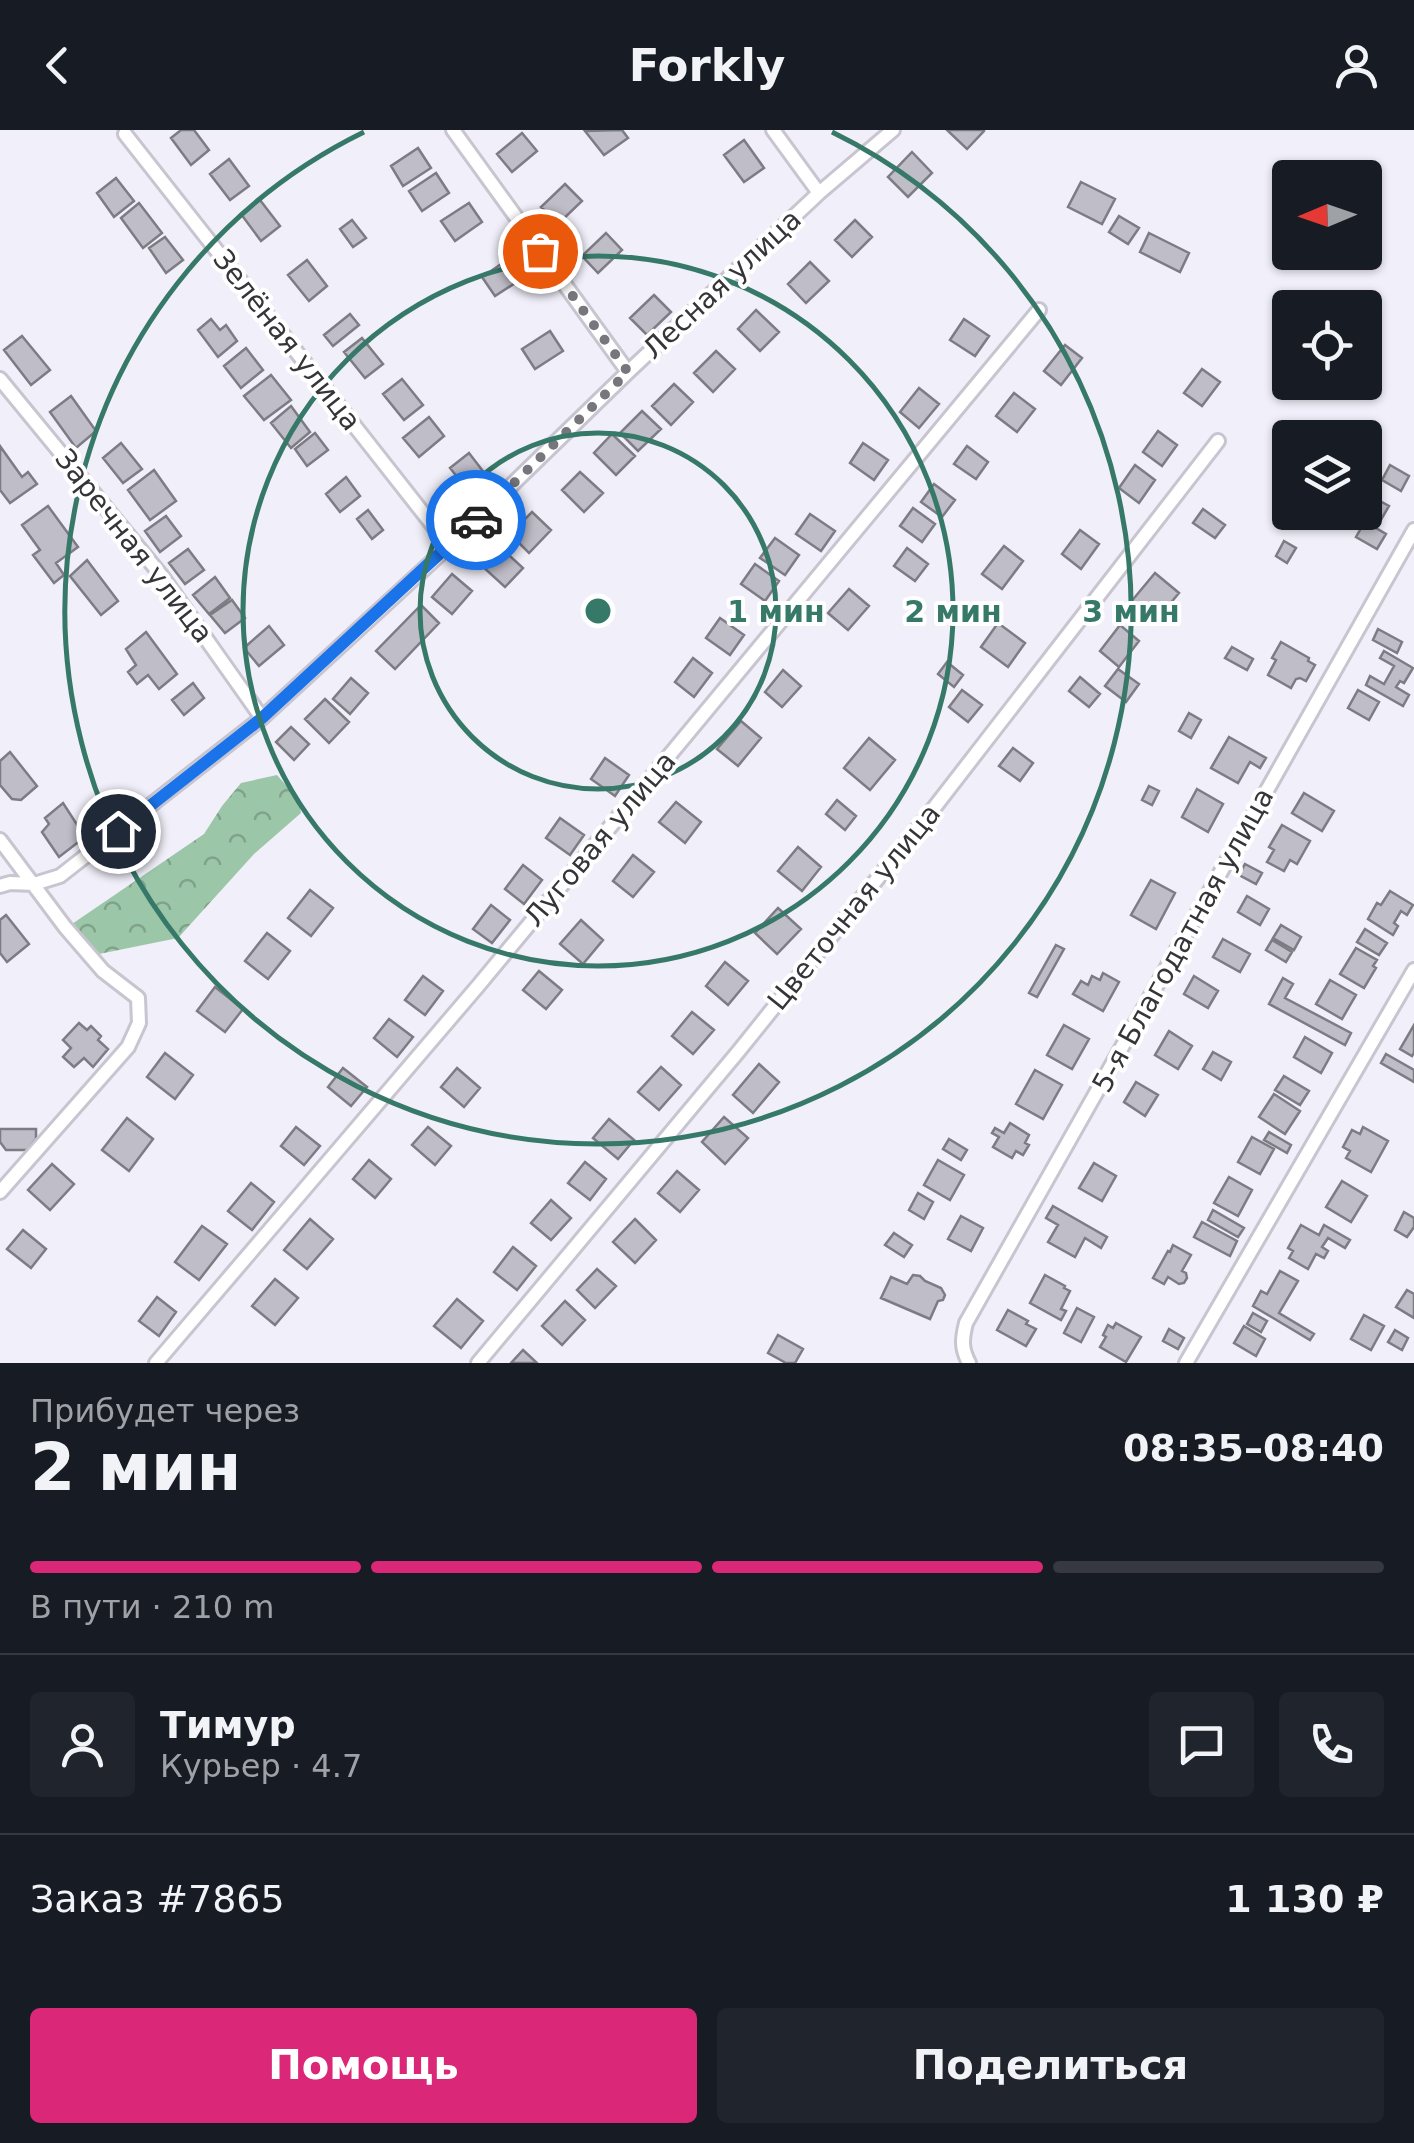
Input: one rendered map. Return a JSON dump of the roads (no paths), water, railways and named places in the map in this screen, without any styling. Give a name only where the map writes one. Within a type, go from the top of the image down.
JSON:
[{"type":"street","points":[[453,130],[628,372]]},
{"type":"street","points":[[773,130],[819,193]]},
{"type":"street","name":"Лесная улица","points":[[0,886],[34,884],[60,876],[262,718],[449,546],[819,193],[894,130]]},
{"type":"street","name":"Зелёная улица","points":[[125,134],[449,546]]},
{"type":"street","name":"Луговая улица","points":[[156,1363],[478,986],[1039,310]]},
{"type":"street","name":"Заречная улица","points":[[0,379],[162,575],[262,718]]},
{"type":"street","name":"Цветочная улица","points":[[478,1363],[738,1052],[1218,441]]},
{"type":"street","name":"5-я Благодатная улица","points":[[966,1358],[961,1341],[966,1323],[1414,530]]},
{"type":"street","points":[[0,840],[103,972],[138,998],[139,1022],[128,1046],[0,1192]]},
{"type":"street","points":[[1186,1363],[1414,970]]}]
